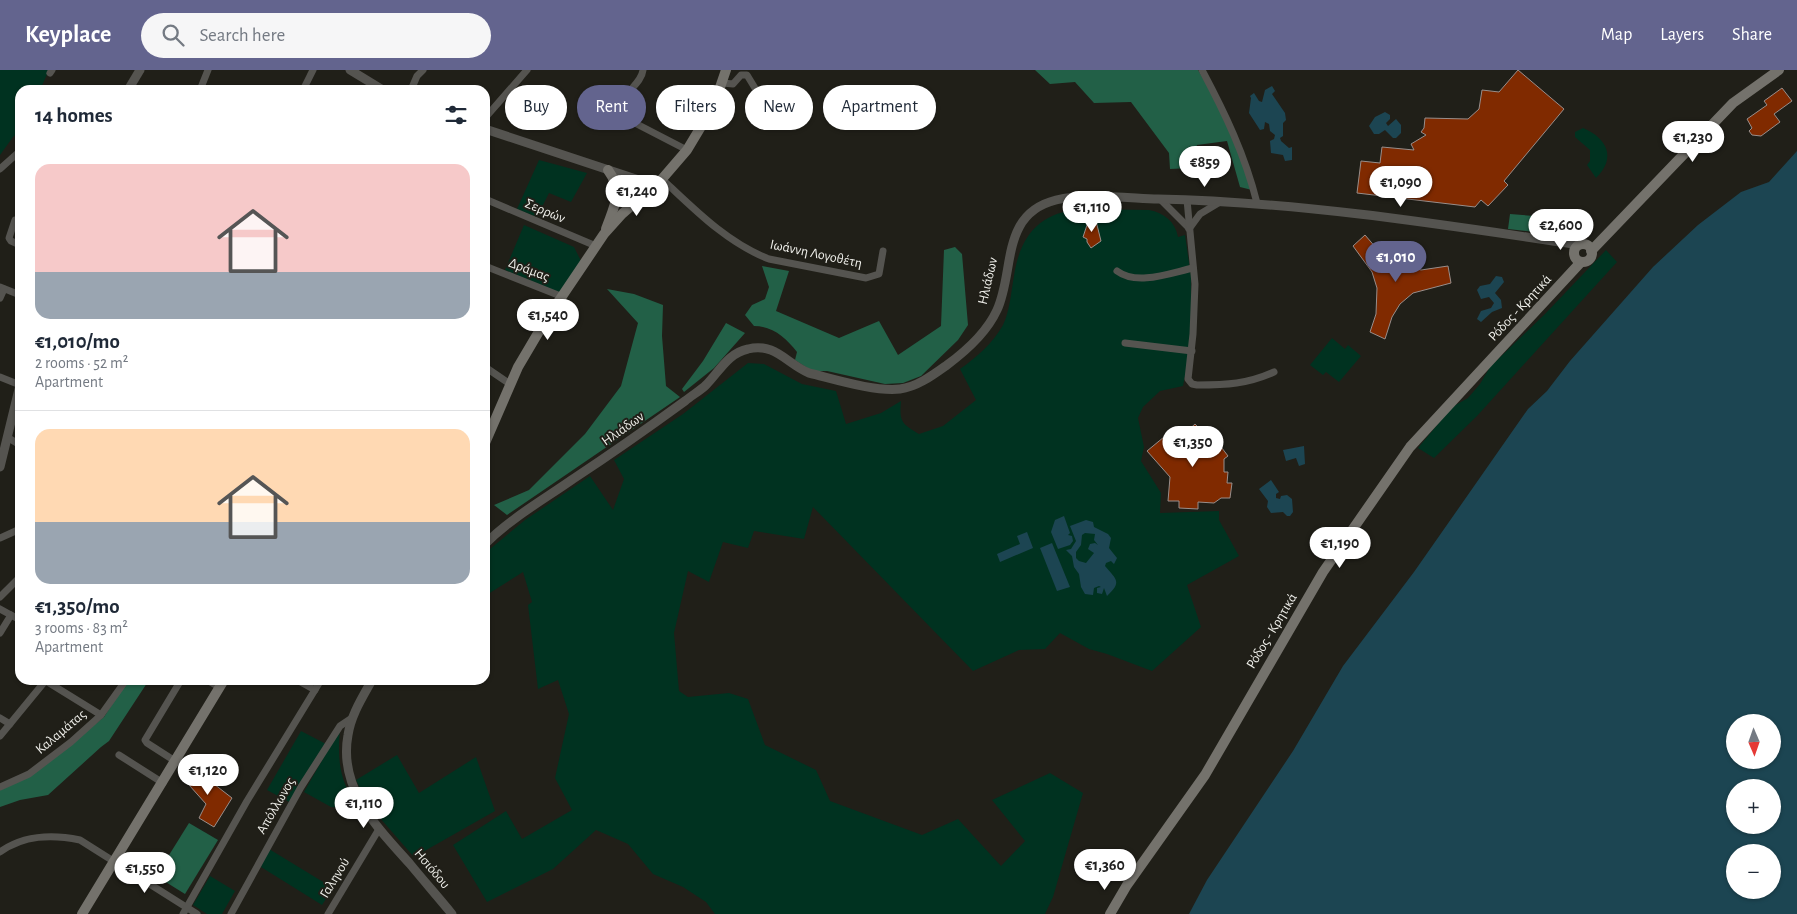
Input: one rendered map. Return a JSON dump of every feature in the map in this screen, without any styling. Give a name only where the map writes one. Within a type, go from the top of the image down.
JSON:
[{"type":"main road","points":[[490,431],[510,384],[544,323],[604,234],[622,214],[658,182],[687,150],[714,105],[726,70]]},
{"type":"main road","name":"Ρόδος - Κρητικά","points":[[1127,885],[1205,775],[1323,572],[1410,446],[1583,253],[1733,103],[1779,70]]},
{"type":"main road","points":[[604,234],[617,196],[614,179],[608,170]]},
{"type":"main road","points":[[82,914],[116,861],[220,685]]},
{"type":"main road","points":[[1102,914],[1127,885]]},
{"type":"main road","points":[[1110,914],[1127,885]]},
{"type":"street","points":[[131,85],[140,70]]},
{"type":"street","points":[[202,85],[208,70]]},
{"type":"street","points":[[305,85],[312,70]]},
{"type":"street","points":[[414,85],[423,70]]},
{"type":"street","points":[[490,112],[527,70]]},
{"type":"street","points":[[643,70],[640,80],[623,99],[622,112],[629,120],[687,150]]},
{"type":"street","points":[[723,83],[733,84],[741,75],[747,75],[753,70]]},
{"type":"street","points":[[1202,70],[1231,124],[1251,178],[1257,203]]},
{"type":"street","points":[[352,71],[375,85]]},
{"type":"street","points":[[747,75],[753,85]]},
{"type":"street","points":[[490,131],[608,170],[658,182]]},
{"type":"street","points":[[0,169],[15,156]]},
{"type":"street","name":"Ιωάννη Λογοθέτη","points":[[658,182],[719,230],[757,254],[769,259],[866,278],[879,274],[883,251]]},
{"type":"street","name":"Ηλιάδων","points":[[490,540],[505,526],[629,442],[705,385],[729,359],[738,353],[754,347],[770,348],[809,373],[888,389],[900,389],[910,386],[936,373],[969,346],[987,326],[997,310],[1008,256],[1019,226],[1033,212],[1055,200],[1075,198],[1223,201],[1320,209],[1561,242],[1583,253]]},
{"type":"street","points":[[1160,199],[1189,229]]},
{"type":"street","points":[[1187,200],[1194,284],[1192,351],[1188,380],[1192,384],[1229,386],[1254,381],[1274,372]]},
{"type":"street","name":"Σερρών","points":[[490,201],[596,246]]},
{"type":"street","points":[[1189,229],[1200,214],[1223,201]]},
{"type":"street","points":[[15,220],[9,238],[11,242],[15,243]]},
{"type":"street","name":"Δράμας","points":[[490,268],[563,297]]},
{"type":"street","points":[[1117,271],[1123,275],[1137,278],[1160,276],[1193,268]]},
{"type":"street","points":[[0,298],[2,288],[15,293]]},
{"type":"street","points":[[1125,343],[1192,351]]},
{"type":"street","points":[[490,370],[510,384]]},
{"type":"street","points":[[0,377],[15,383]]},
{"type":"street","points":[[0,467],[15,405]]},
{"type":"street","points":[[7,437],[15,442]]},
{"type":"street","points":[[0,538],[15,531]]},
{"type":"street","points":[[0,597],[15,582]]},
{"type":"street","points":[[0,609],[15,617]]},
{"type":"street","points":[[0,633],[11,615]]},
{"type":"street","points":[[0,736],[43,685]]},
{"type":"street","points":[[52,685],[101,715]]},
{"type":"street","name":"Καλαμάτας","points":[[0,787],[29,774],[71,742],[101,715],[122,685]]},
{"type":"street","points":[[175,760],[147,743],[146,740],[178,685]]},
{"type":"street","points":[[306,685],[315,690]]},
{"type":"street","points":[[185,911],[247,801],[318,685]]},
{"type":"street","name":"Ησιόδου","points":[[369,685],[352,718],[346,748],[351,779],[360,801],[379,829],[452,914]]},
{"type":"street","points":[[0,718],[10,724]]},
{"type":"street","name":"Απόλλωνος","points":[[231,914],[301,787],[340,726],[352,718]]},
{"type":"street","points":[[119,755],[163,783]]},
{"type":"street","name":"Γαληνού","points":[[328,914],[379,829]]},
{"type":"street","points":[[0,852],[23,839],[42,836],[62,836],[80,840],[116,861],[185,911],[196,914]]},
{"type":"green space","points":[[0,70],[49,70],[42,85],[15,85],[15,135],[0,155]]},
{"type":"green space","points":[[1035,70],[1198,70],[1229,122],[1256,191],[1240,187],[1227,141],[1197,145],[1191,168],[1170,169],[1169,153],[1131,102],[1094,103],[1075,82],[1050,84]]},
{"type":"green space","points":[[1583,128],[1598,137],[1606,149],[1606,163],[1596,178],[1587,165],[1590,161],[1590,150],[1575,137],[1575,132]]},
{"type":"green space","points":[[539,160],[587,173],[571,202],[549,193],[537,217],[517,209]]},
{"type":"green space","points":[[1080,209],[1149,210],[1159,213],[1168,219],[1177,231],[1178,237],[1185,235],[1191,276],[1191,345],[1183,386],[1160,391],[1143,407],[1138,418],[1144,447],[1141,461],[1161,493],[1160,513],[1219,511],[1219,520],[1239,556],[1187,585],[1201,627],[1152,671],[1089,649],[1060,633],[1045,649],[1019,650],[973,671],[813,507],[804,539],[754,531],[748,548],[723,542],[709,582],[688,571],[674,633],[679,691],[688,697],[729,693],[748,699],[765,745],[816,770],[830,801],[922,835],[958,819],[1001,866],[1025,841],[992,800],[1050,773],[1083,793],[1053,897],[1045,914],[715,914],[706,902],[683,887],[653,874],[628,844],[596,830],[553,869],[487,902],[453,845],[506,811],[522,839],[572,810],[555,778],[569,714],[558,680],[538,689],[528,605],[532,602],[523,572],[490,593],[490,549],[525,520],[590,476],[613,510],[624,479],[614,460],[683,414],[748,363],[764,364],[802,384],[836,391],[846,424],[881,413],[901,401],[901,418],[903,422],[919,434],[943,426],[976,400],[960,369],[984,349],[1003,325],[1009,307],[1017,262],[1027,238],[1043,221],[1066,211]]},
{"type":"green space","points":[[1550,209],[1550,217],[1544,225],[1534,232],[1508,229],[1510,214],[1534,216]]},
{"type":"green space","points":[[524,225],[574,247],[581,261],[561,293],[505,270]]},
{"type":"green space","points":[[955,247],[962,254],[968,325],[958,340],[921,376],[903,383],[885,384],[827,371],[812,371],[795,360],[797,352],[784,338],[767,328],[754,326],[745,315],[752,305],[765,299],[769,287],[762,266],[789,271],[776,311],[839,338],[879,321],[898,355],[941,326],[944,250]]},
{"type":"green space","points":[[1606,250],[1617,262],[1477,416],[1434,458],[1418,448],[1452,407],[1468,398],[1480,384],[1490,367],[1545,314]]},
{"type":"green space","points":[[607,289],[634,294],[663,305],[662,336],[666,386],[680,397],[507,515],[494,505],[529,490],[585,434],[621,386],[638,323]]},
{"type":"green space","points":[[726,323],[745,333],[714,368],[684,392],[682,389],[703,361]]},
{"type":"green space","points":[[1332,338],[1345,349],[1348,345],[1361,356],[1339,382],[1326,372],[1323,375],[1310,365]]},
{"type":"green space","points":[[125,685],[146,685],[109,741],[48,795],[20,800],[0,807],[0,789],[36,772],[104,717]]},
{"type":"green space","points":[[340,729],[339,752],[341,772],[348,790],[359,809],[331,807],[304,792]]},
{"type":"green space","points":[[301,731],[326,744],[291,803],[267,790]]},
{"type":"green space","points":[[397,755],[419,793],[476,757],[495,811],[414,857],[366,802],[356,780]]},
{"type":"green space","points":[[189,823],[218,840],[185,894],[156,876]]},
{"type":"green space","points":[[269,849],[333,888],[322,905],[261,867]]},
{"type":"green space","points":[[210,876],[235,891],[222,914],[207,914],[193,905]]},
{"type":"water","points":[[1272,86],[1275,91],[1272,94],[1285,113],[1286,120],[1283,123],[1283,136],[1280,138],[1289,148],[1292,147],[1292,160],[1285,161],[1283,155],[1271,153],[1270,141],[1274,139],[1275,135],[1270,131],[1269,124],[1265,122],[1264,129],[1260,130],[1249,113],[1250,96],[1254,93],[1259,101],[1262,102],[1265,90]]},
{"type":"water","points":[[1385,112],[1390,115],[1390,119],[1386,123],[1388,126],[1396,119],[1401,125],[1401,133],[1396,138],[1393,138],[1385,130],[1379,134],[1374,134],[1369,126],[1375,117]]},
{"type":"water","points":[[1797,151],[1797,914],[1189,914],[1207,880],[1293,751],[1343,666],[1414,572],[1528,409],[1547,391],[1570,361],[1653,267],[1698,225],[1741,192],[1769,182]]},
{"type":"water","points":[[1496,276],[1502,277],[1504,282],[1495,293],[1501,300],[1502,308],[1492,312],[1481,322],[1477,319],[1481,311],[1491,308],[1494,303],[1489,297],[1481,299],[1477,290],[1480,286],[1490,284]]},
{"type":"water","points":[[1304,446],[1305,464],[1299,466],[1296,458],[1286,461],[1283,450]]},
{"type":"water","points":[[1271,480],[1279,492],[1276,494],[1276,498],[1280,499],[1281,496],[1287,495],[1292,499],[1293,512],[1290,516],[1283,512],[1271,513],[1267,507],[1268,501],[1259,489]]},
{"type":"water","points":[[1064,516],[1070,533],[1068,535],[1072,536],[1073,541],[1070,545],[1058,549],[1051,532],[1055,520]]},
{"type":"water","points":[[1086,520],[1093,522],[1094,527],[1108,534],[1111,538],[1109,548],[1117,558],[1114,564],[1111,561],[1106,563],[1105,566],[1115,578],[1116,584],[1107,596],[1104,588],[1102,594],[1097,593],[1097,588],[1101,587],[1099,586],[1094,588],[1093,595],[1085,594],[1081,587],[1079,574],[1074,567],[1072,556],[1066,550],[1071,549],[1076,541],[1070,526]],"holes":[[[1085,533],[1095,534],[1094,540],[1098,545],[1095,543],[1090,544],[1088,549],[1094,553],[1086,563],[1079,561],[1076,558],[1076,552],[1081,545],[1082,535]]]},
{"type":"water","points":[[1027,532],[1033,548],[1000,562],[997,554],[1020,544],[1017,536]]},
{"type":"water","points":[[1052,543],[1070,587],[1057,591],[1040,548]]},
{"type":"building","points":[[1518,70],[1564,109],[1504,181],[1508,185],[1488,206],[1481,200],[1475,207],[1357,193],[1361,161],[1380,163],[1382,147],[1414,150],[1411,144],[1426,135],[1421,132],[1424,128],[1425,118],[1468,119],[1479,109],[1482,90],[1499,92]]},
{"type":"building","points":[[1782,88],[1792,101],[1774,114],[1780,122],[1761,136],[1752,135],[1749,131],[1752,128],[1747,119],[1767,105],[1764,101]]},
{"type":"building","points":[[1094,213],[1101,241],[1091,248],[1087,239],[1083,237],[1088,222],[1091,222]]},
{"type":"building","points":[[1365,235],[1392,262],[1421,270],[1448,266],[1451,283],[1413,293],[1400,304],[1392,317],[1385,339],[1370,332],[1376,314],[1377,288],[1372,272],[1353,246]]},
{"type":"building","points":[[1195,424],[1205,434],[1209,431],[1228,456],[1224,459],[1224,472],[1228,472],[1227,483],[1232,483],[1230,498],[1221,498],[1214,503],[1198,502],[1198,509],[1179,508],[1179,501],[1168,501],[1170,477],[1147,451],[1170,432],[1175,438],[1182,432],[1184,434]]},
{"type":"building","points":[[192,767],[232,798],[214,827],[199,818],[206,804],[181,776]]}]
